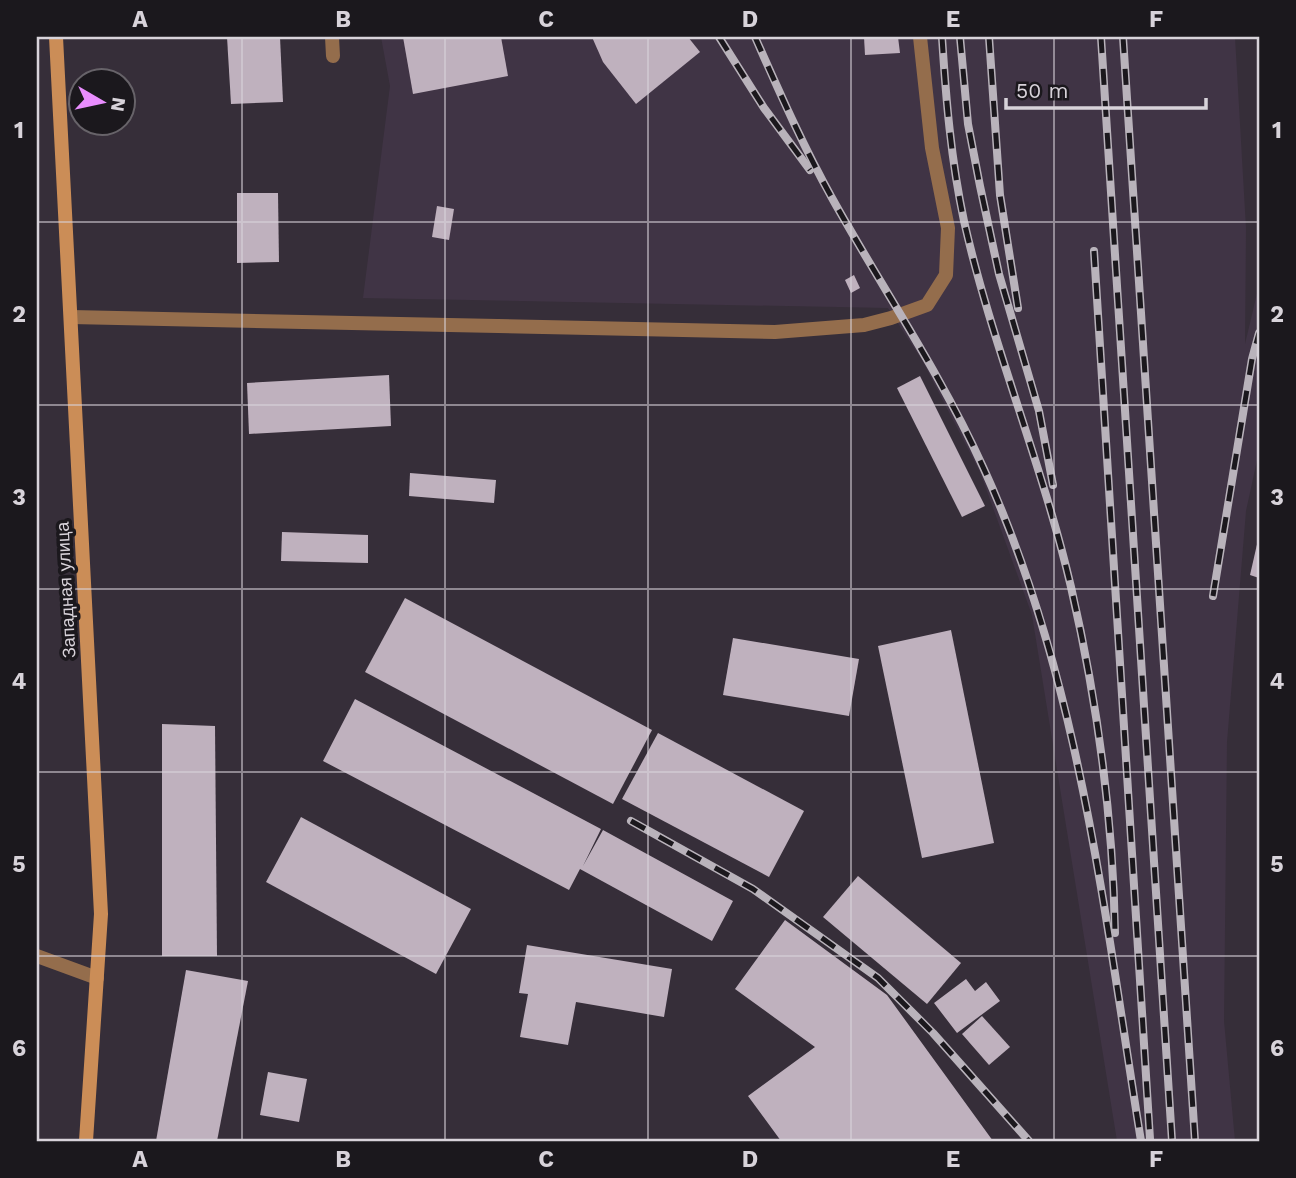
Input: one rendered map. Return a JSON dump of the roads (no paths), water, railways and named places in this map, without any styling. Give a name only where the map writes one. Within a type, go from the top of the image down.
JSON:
[{"type":"main road","name":"Западная улица","points":[[56,37],[101,914],[86,1141]]},
{"type":"lane","points":[[332,37],[333,56]]},
{"type":"lane","points":[[71,317],[775,332],[864,325],[891,318],[927,305],[946,275],[948,228],[932,148],[920,37]]},
{"type":"lane","points":[[37,956],[97,978]]},
{"type":"railway","points":[[719,37],[764,108],[810,170]]},
{"type":"railway","points":[[755,37],[821,178],[930,364],[966,432],[1016,547],[1066,713],[1084,798],[1141,1141]]},
{"type":"railway","points":[[942,37],[950,129],[964,221],[988,313],[1059,541],[1089,672],[1107,802],[1115,933]]},
{"type":"railway","points":[[960,37],[968,124],[980,186],[999,274],[1039,411],[1053,485]]},
{"type":"railway","points":[[989,37],[1000,195],[1018,308]]},
{"type":"railway","points":[[1101,37],[1172,1141]]},
{"type":"railway","points":[[1123,37],[1195,1141]]},
{"type":"railway","points":[[1094,251],[1150,1139]]},
{"type":"railway","points":[[1213,596],[1252,359],[1259,333]]},
{"type":"railway","points":[[631,821],[753,889],[878,978],[933,1033],[1029,1141]]}]
